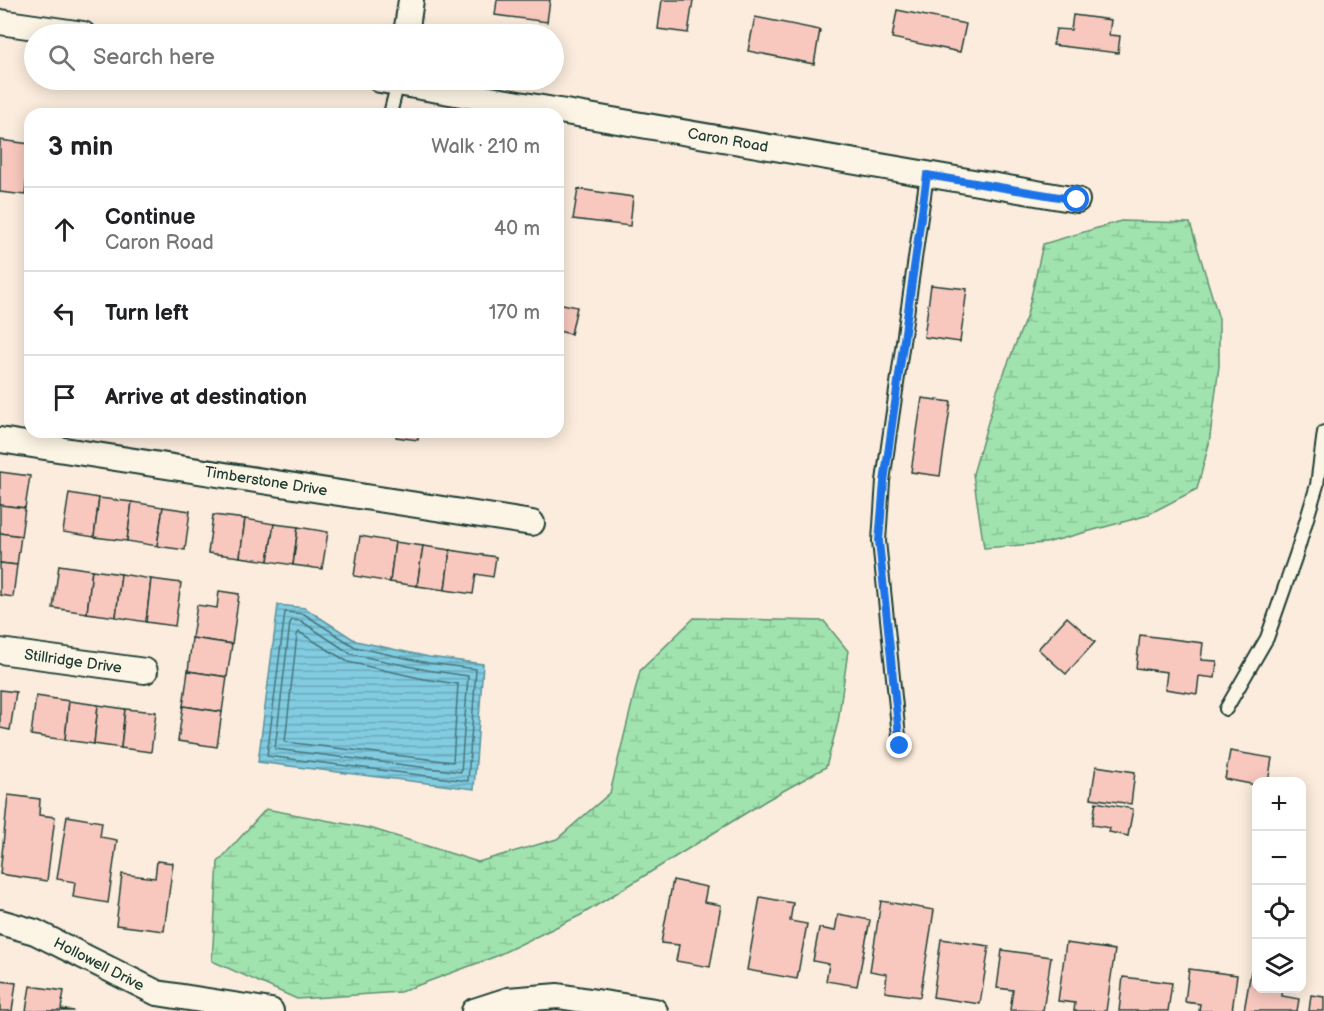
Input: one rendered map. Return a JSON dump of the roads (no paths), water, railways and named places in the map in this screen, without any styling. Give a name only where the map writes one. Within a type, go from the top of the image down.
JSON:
[{"type":"street","points":[[407,24],[411,0]]},
{"type":"street","points":[[0,22],[24,26]]},
{"type":"street","name":"Caron Road","points":[[448,90],[550,108]]},
{"type":"street","name":"Caron Road","points":[[564,111],[1077,200]]},
{"type":"street","name":"Timberstone Drive","points":[[0,440],[532,523]]},
{"type":"street","name":"Stillridge Drive","points":[[0,651],[145,671]]},
{"type":"street","name":"Hollowell Drive","points":[[0,922],[35,932],[157,993],[271,1011]]},
{"type":"street","points":[[474,1011],[508,1000],[558,996],[655,1011]]},
{"type":"lane","points":[[390,108],[391,90]]},
{"type":"lane","points":[[900,746],[879,541],[884,482],[927,175]]},
{"type":"lane","points":[[1226,709],[1267,638],[1317,485],[1324,432]]},
{"type":"water","points":[[278,605],[305,608],[356,641],[429,657],[483,664],[474,789],[258,762]]}]
